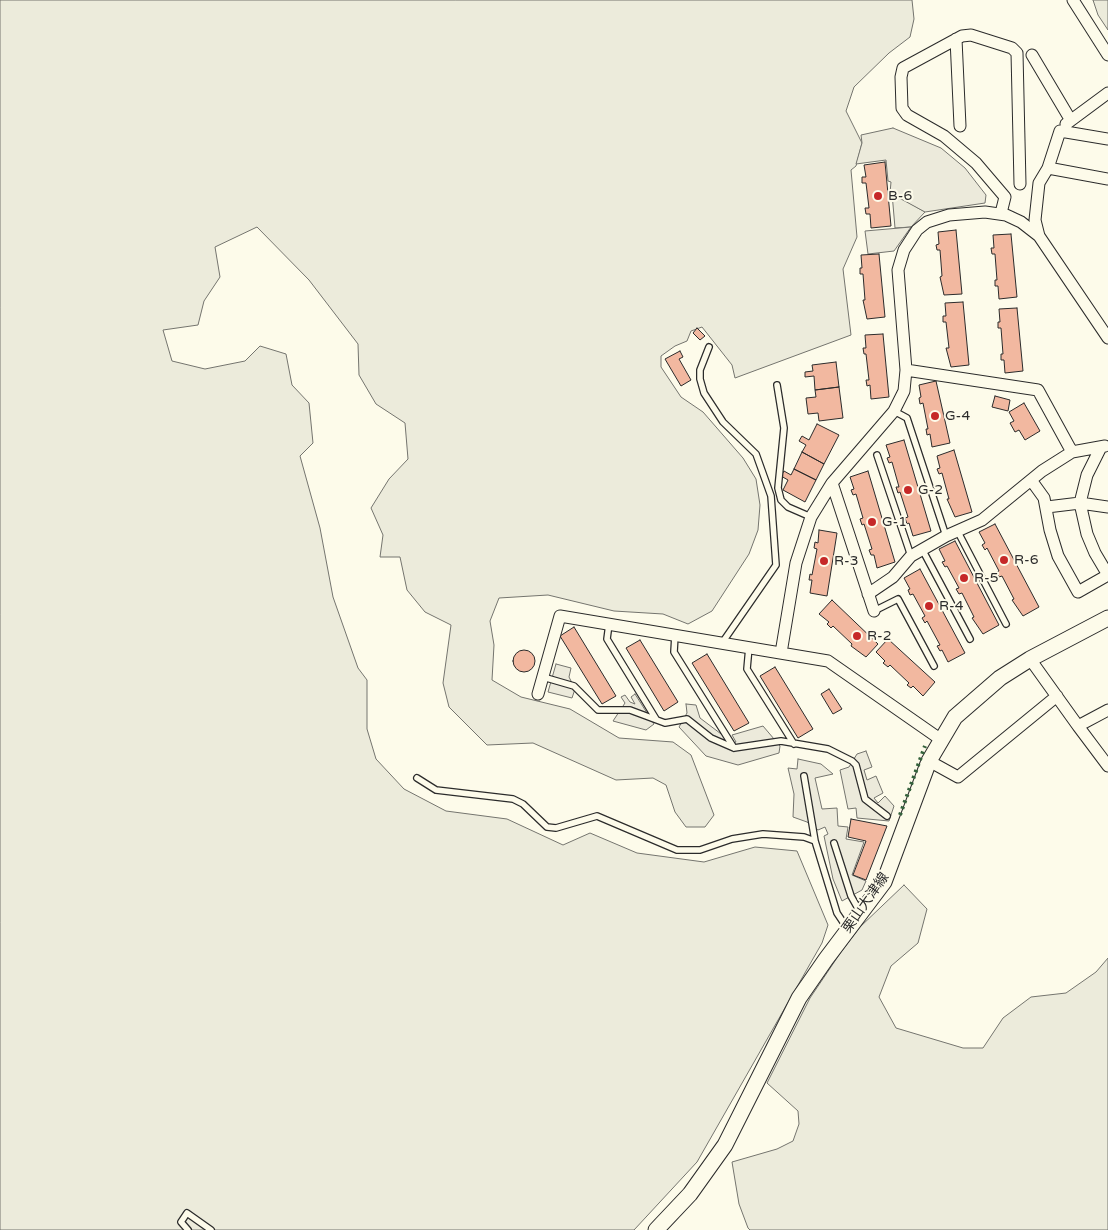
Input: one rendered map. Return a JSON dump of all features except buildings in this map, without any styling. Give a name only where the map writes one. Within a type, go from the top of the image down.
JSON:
[{"type":"main road","name":"栗山大津線","points":[[656,1230],[690,1194],[725,1145],[800,998],[884,882],[929,761],[940,739],[955,717],[972,700],[1000,678],[1030,659],[1108,618]]},
{"type":"street","points":[[1073,0],[1108,55]]},
{"type":"street","points":[[1001,213],[1005,197],[976,163],[944,136],[907,115],[902,108],[901,77],[903,68],[956,39],[971,35],[1012,48],[1017,53],[1020,184]]},
{"type":"street","points":[[956,39],[960,126]]},
{"type":"street","points":[[1032,55],[1070,119]]},
{"type":"street","points":[[1039,236],[1035,220],[1039,183],[1048,168],[1060,131],[1070,119],[1108,93]]},
{"type":"street","points":[[1060,131],[1108,140]]},
{"type":"street","points":[[1048,168],[1108,179]]},
{"type":"street","points":[[781,652],[796,563],[811,517],[832,482],[894,411],[904,391],[906,370],[898,270],[901,256],[908,241],[923,224],[949,215],[985,212],[1001,213],[1021,222],[1039,236],[1108,338]]},
{"type":"street","points":[[906,370],[1038,390],[1072,452]]},
{"type":"street","points":[[868,594],[893,577],[912,556],[922,549],[982,520],[1031,480],[1072,452],[1105,446]]},
{"type":"street","points":[[1031,480],[1044,498],[1050,530],[1058,556],[1078,592],[1108,575],[1094,553],[1087,534],[1080,503],[1087,475],[1105,446]]},
{"type":"street","points":[[832,482],[874,611]]},
{"type":"street","points":[[1047,508],[1080,503],[1108,507]]},
{"type":"street","points":[[538,694],[560,616],[828,661],[940,739]]},
{"type":"street","points":[[1030,659],[1108,766]]},
{"type":"street","points":[[929,761],[958,777],[1057,696]]},
{"type":"street","points":[[1078,726],[1108,710]]},
{"type":"lane","points":[[709,347],[700,370],[700,379],[704,393],[724,422],[756,454],[771,496],[776,565],[722,643]]},
{"type":"lane","points":[[777,385],[784,428],[778,488],[781,500],[788,507],[811,517]]},
{"type":"lane","points":[[894,411],[907,418],[946,536]]},
{"type":"lane","points":[[877,455],[912,556]]},
{"type":"lane","points":[[958,532],[1006,624]]},
{"type":"lane","points":[[922,549],[970,639]]},
{"type":"lane","points":[[874,611],[898,598],[934,666]]},
{"type":"lane","points":[[609,624],[607,639],[656,719]]},
{"type":"lane","points":[[675,635],[674,652],[734,748]]},
{"type":"lane","points":[[749,647],[747,669],[794,744]]},
{"type":"lane","points":[[543,677],[574,686],[598,710],[630,710],[665,722],[687,719],[712,738],[734,748],[742,749],[771,742],[828,749],[852,761],[856,766],[865,799],[887,816]]},
{"type":"lane","points":[[804,776],[815,841],[837,913],[848,930]]},
{"type":"lane","points":[[417,778],[436,790],[513,799],[523,804],[547,826],[556,828],[597,816],[677,850],[700,850],[732,839],[763,834],[804,837],[815,841]]},
{"type":"lane","points":[[834,843],[851,896],[861,914]]},
{"type":"lane","points":[[188,1230],[181,1222],[186,1213],[210,1230]]},
{"type":"shaded area","points":[[0,0],[912,0],[914,19],[910,37],[889,53],[854,87],[846,111],[862,143],[856,166],[851,170],[857,237],[843,269],[851,335],[735,378],[732,365],[702,327],[691,331],[687,341],[675,346],[661,356],[661,367],[681,397],[703,412],[743,458],[756,479],[760,505],[758,530],[749,554],[712,611],[688,624],[663,614],[614,611],[548,595],[499,598],[490,621],[494,645],[492,680],[521,697],[570,709],[619,738],[673,742],[691,755],[714,815],[705,827],[686,827],[675,812],[666,785],[653,778],[616,780],[533,743],[487,745],[449,707],[443,683],[451,625],[425,612],[407,590],[400,557],[380,557],[383,535],[371,508],[389,479],[408,459],[405,423],[376,404],[359,375],[358,344],[309,280],[257,227],[215,247],[220,277],[204,301],[198,325],[163,330],[172,361],[205,369],[245,361],[260,346],[286,354],[292,385],[309,403],[313,443],[300,456],[320,528],[333,597],[358,668],[367,680],[367,729],[376,759],[404,789],[446,811],[507,819],[563,845],[590,833],[637,853],[704,862],[755,847],[797,851],[828,925],[822,943],[697,1162],[634,1230],[0,1230]]},
{"type":"shaded area","points":[[1093,0],[1108,0],[1108,30],[1098,15]]},
{"type":"shaded area","points":[[893,128],[941,148],[965,168],[986,195],[985,203],[925,212],[890,193],[891,182],[888,181],[886,160],[856,164],[862,143],[861,135]]},
{"type":"shaded area","points":[[892,193],[925,212],[911,227],[895,228]]},
{"type":"shaded area","points":[[911,227],[894,251],[868,254],[865,231]]},
{"type":"shaded area","points":[[556,664],[571,668],[569,677],[575,689],[572,698],[548,692]]},
{"type":"shaded area","points":[[635,694],[654,724],[646,730],[613,721],[625,703],[621,697],[625,695],[630,702],[635,704],[631,697]]},
{"type":"shaded area","points":[[686,704],[696,705],[700,718],[733,743],[736,742],[732,735],[763,726],[780,746],[779,753],[738,765],[706,756],[679,727],[687,713]]},
{"type":"shaded area","points":[[866,751],[872,767],[864,770],[867,780],[876,776],[883,793],[874,798],[878,803],[885,796],[894,806],[889,821],[857,818],[856,808],[848,809],[840,770],[849,767],[857,754]]},
{"type":"shaded area","points":[[798,759],[821,764],[833,774],[815,778],[822,809],[837,808],[838,826],[848,827],[846,839],[864,842],[852,875],[866,881],[862,890],[842,901],[833,879],[824,836],[828,834],[825,827],[818,830],[807,822],[793,817],[794,794],[788,768],[797,769]]},
{"type":"shaded area","points":[[904,885],[927,909],[918,943],[891,966],[879,997],[896,1028],[963,1048],[983,1048],[1003,1018],[1031,997],[1066,993],[1096,972],[1108,958],[1108,1230],[750,1230],[748,1228],[739,1204],[732,1162],[777,1149],[793,1141],[799,1124],[798,1111],[767,1083],[810,998],[841,952],[860,927]]},
{"type":"hedge","points":[[900,815],[925,746]]},
{"type":"place","name":"B-6","points":[[878,196]]},
{"type":"place","name":"G-4","points":[[935,416]]},
{"type":"place","name":"G-2","points":[[908,490]]},
{"type":"place","name":"G-1","points":[[872,522]]},
{"type":"place","name":"R-6","points":[[1004,560]]},
{"type":"place","name":"R-3","points":[[824,561]]},
{"type":"place","name":"R-5","points":[[964,578]]},
{"type":"place","name":"R-4","points":[[929,606]]},
{"type":"place","name":"R-2","points":[[857,636]]}]
